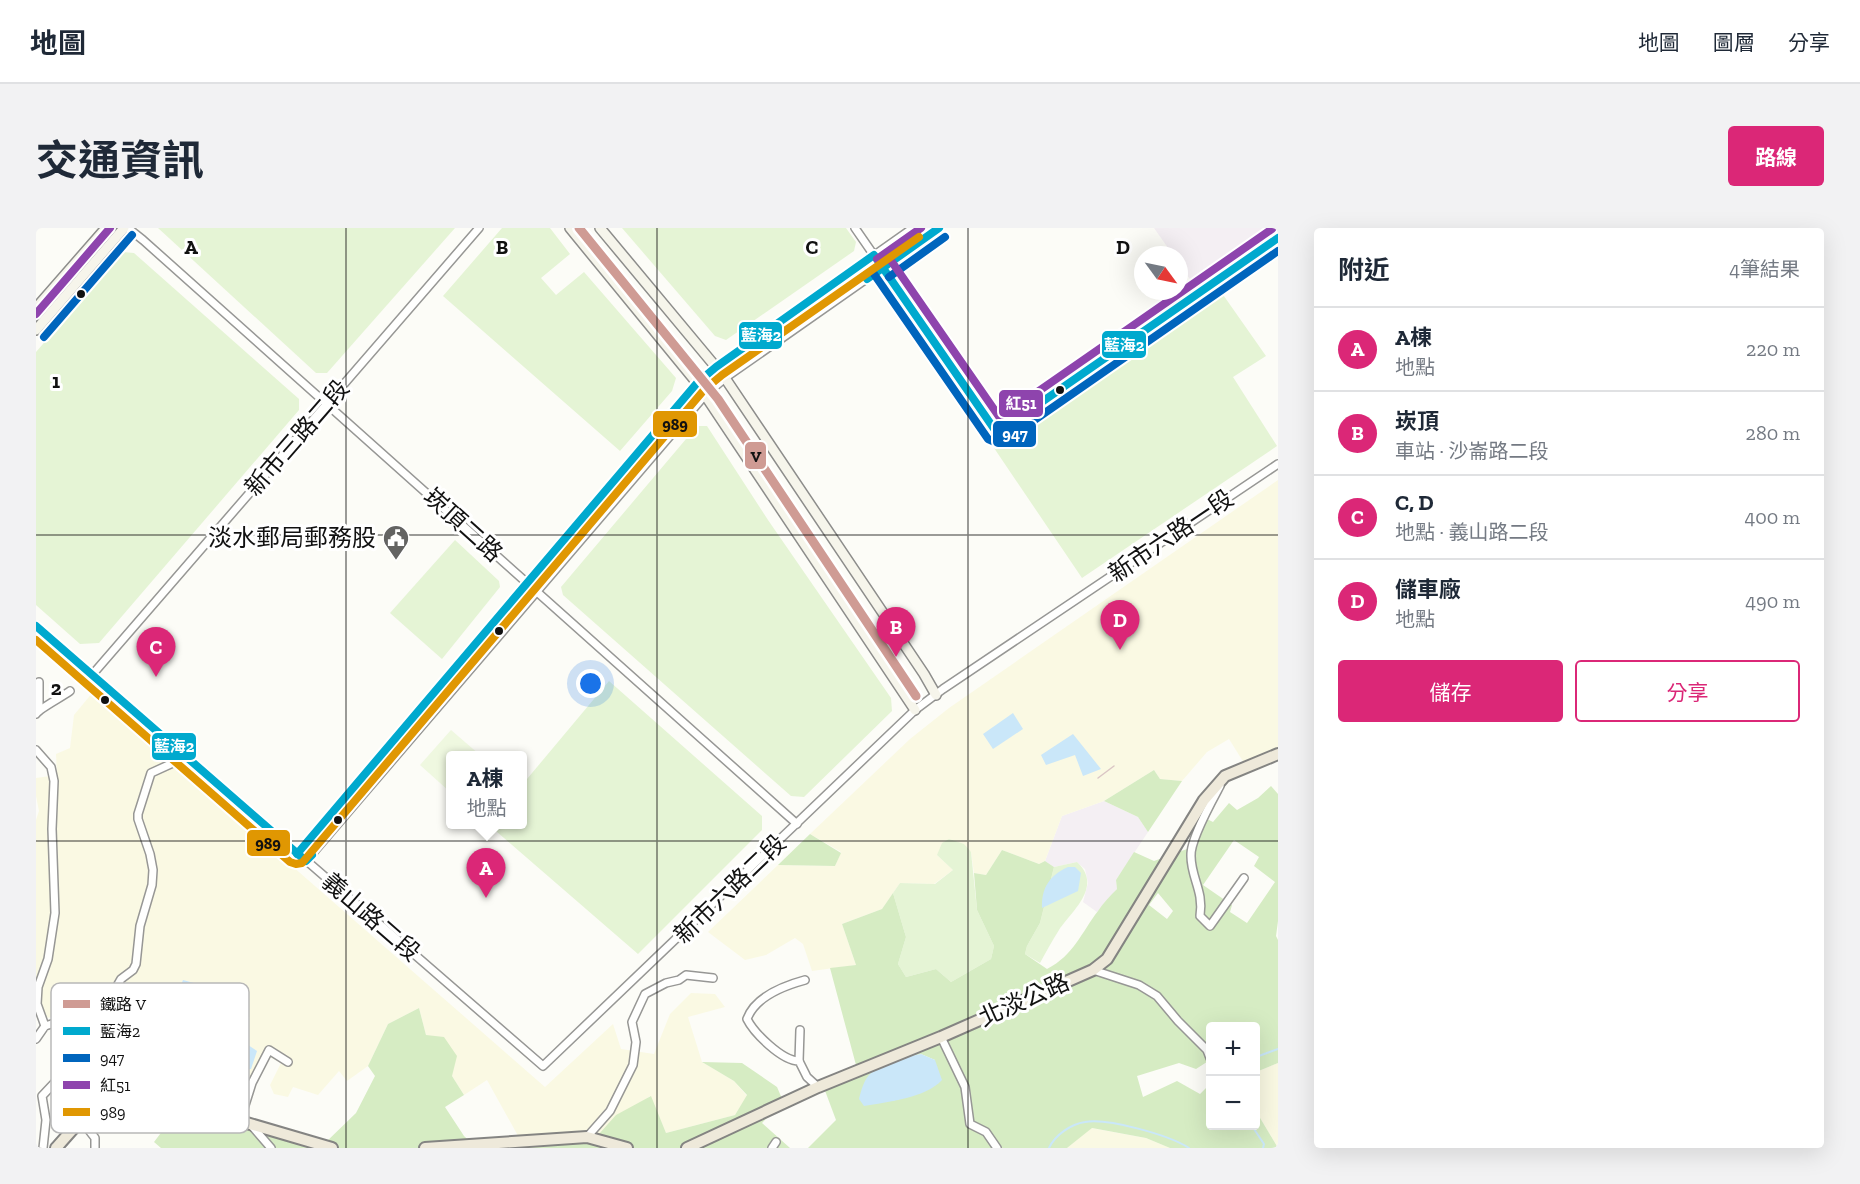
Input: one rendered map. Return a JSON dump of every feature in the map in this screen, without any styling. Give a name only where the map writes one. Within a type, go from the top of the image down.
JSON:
[{"type":"main road","name":"北淡公路","points":[[687,1148],[818,1087],[1093,970],[1107,959],[1204,800],[1226,776],[1278,754]]},
{"type":"main road","points":[[249,1124],[332,1148]]},
{"type":"main road","points":[[56,1148],[69,1133]]},
{"type":"main road","points":[[425,1148],[587,1137],[627,1148]]},
{"type":"street","points":[[36,308],[105,228]]},
{"type":"street","points":[[36,330],[126,228]]},
{"type":"street","name":"崁頂二路","points":[[126,228],[152,248],[797,824]]},
{"type":"street","name":"新市三路二段","points":[[92,675],[479,228]]},
{"type":"street","points":[[570,228],[697,383],[915,710]]},
{"type":"street","points":[[600,228],[725,378],[917,664],[936,696]]},
{"type":"street","points":[[855,228],[997,433],[1278,238]]},
{"type":"street","points":[[297,854],[697,383],[716,367],[913,228]]},
{"type":"street","points":[[306,861],[705,395],[725,378],[939,228]]},
{"type":"street","name":"新市六路一段","points":[[915,710],[1278,464]]},
{"type":"street","name":"義山路二段","points":[[36,626],[543,1066]]},
{"type":"street","points":[[39,682],[38,711],[70,691]]},
{"type":"street","name":"新市六路二段","points":[[543,1066],[915,710]]},
{"type":"street","points":[[36,750],[51,767],[54,780],[52,829],[55,913],[48,959],[38,987],[37,1004],[45,1026]]},
{"type":"street","points":[[119,983],[133,970],[140,926],[152,885],[153,870],[138,814],[151,773],[186,757]]},
{"type":"street","points":[[1226,776],[1200,826],[1190,855],[1200,890],[1202,907],[1200,916],[1210,926],[1244,878]]},
{"type":"street","points":[[1093,970],[1140,985],[1157,996],[1178,1022],[1206,1050]]},
{"type":"street","points":[[587,1137],[610,1111],[633,1065],[636,1042],[632,1022],[645,994],[666,983],[680,980],[686,975],[713,978]]},
{"type":"street","points":[[799,1061],[791,1061],[761,1038],[752,1029],[747,1019],[749,1012],[764,998],[789,984],[805,980]]},
{"type":"street","points":[[36,1039],[45,1026],[51,1024]]},
{"type":"street","points":[[800,1030],[799,1061],[807,1077],[818,1087]]},
{"type":"street","points":[[940,1037],[965,1088],[970,1124],[986,1132],[997,1148]]},
{"type":"street","points":[[249,1100],[252,1083],[269,1050],[288,1062]]},
{"type":"street","points":[[42,1096],[51,1086]]},
{"type":"street","points":[[36,1087],[42,1096],[46,1120],[43,1148]]},
{"type":"street","points":[[249,1127],[271,1148]]},
{"type":"street","points":[[91,1133],[95,1138],[94,1148]]},
{"type":"shaded area","points":[[1154,228],[1270,228],[1192,282],[1188,276],[1188,246],[1167,246]]},
{"type":"shaded area","points":[[1104,801],[1138,817],[1148,832],[1116,880],[1117,889],[1097,912],[1083,902],[1088,883],[1085,869],[1077,862],[1054,867],[1045,861],[1062,816]]},
{"type":"green space","points":[[158,228],[455,228],[327,373],[316,373]]},
{"type":"green space","points":[[502,228],[550,228],[570,254],[541,278],[556,295],[584,272],[676,378],[672,391],[620,451],[443,296]]},
{"type":"green space","points":[[622,228],[846,228],[856,242],[854,251],[726,340],[715,336]]},
{"type":"green space","points":[[123,252],[134,253],[299,399],[299,410],[99,643],[80,644],[36,605],[36,352]]},
{"type":"green space","points":[[1219,289],[1266,356],[1233,377],[1277,446],[1082,578],[992,445]]},
{"type":"green space","points":[[697,426],[707,426],[768,520],[891,698],[892,711],[804,797],[791,796],[563,595],[561,587]]},
{"type":"green space","points":[[1278,480],[1278,750],[1244,763],[1229,739],[1207,752],[1182,781],[1160,779],[1154,770],[1104,801],[1062,816],[1045,861],[1039,864],[1002,850],[986,875],[974,873],[971,852],[937,855],[953,870],[934,884],[900,883],[882,909],[842,924],[856,965],[812,971],[803,944],[795,938],[766,955],[745,960],[708,932],[778,865],[835,866],[841,852],[810,834],[910,739],[949,708]]},
{"type":"green space","points":[[455,540],[499,581],[500,587],[442,659],[390,613]]},
{"type":"green space","points":[[609,681],[762,816],[762,830],[638,954],[494,829],[527,829],[527,779]]},
{"type":"green space","points":[[93,692],[545,1087],[613,1024],[621,1049],[654,1054],[670,1014],[691,993],[715,994],[725,1007],[688,1017],[702,1062],[734,1081],[747,1096],[735,1115],[666,1133],[650,1096],[591,1143],[522,1143],[487,1080],[464,1095],[426,1035],[419,1008],[388,1024],[368,1066],[347,1081],[339,1071],[318,1095],[293,1087],[288,1097],[274,1094],[270,1085],[281,1063],[268,1056],[255,1083],[249,1105],[249,983],[194,983],[183,980],[182,983],[51,983],[51,1017],[49,1018],[36,1011],[36,820],[39,811],[36,778],[57,775],[56,754],[70,748],[74,715]]},
{"type":"green space","points":[[451,730],[475,751],[446,751],[446,788],[420,765]]},
{"type":"green space","points":[[1154,770],[1160,779],[1182,781],[1148,832],[1138,817],[1104,801]]},
{"type":"green space","points":[[1271,786],[1278,794],[1276,936],[1278,940],[1278,1063],[1260,1070],[1260,1022],[1206,1022],[1206,1063],[1196,1069],[1179,1063],[1137,1076],[1143,1097],[1177,1081],[1200,1094],[1206,1088],[1206,1130],[1260,1130],[1260,1118],[1278,1148],[1170,1148],[1146,1138],[1092,1128],[1067,1148],[808,1148],[836,1120],[821,1080],[856,1065],[830,968],[856,965],[842,924],[882,909],[893,893],[906,937],[898,964],[906,977],[936,969],[951,982],[991,959],[994,946],[977,910],[974,873],[986,875],[1002,850],[1039,864],[1045,861],[1054,867],[1040,923],[1025,954],[1047,969],[1071,950],[1102,905],[1117,889],[1116,880],[1134,852],[1154,861],[1187,849],[1207,819],[1213,822],[1229,803],[1237,810],[1258,798]],"holes":[[[1234,840],[1259,857],[1254,866],[1275,882],[1247,923],[1230,912],[1232,905],[1203,885]],[[1158,893],[1173,911],[1167,919],[1149,905]],[[921,1054],[935,1060],[922,1083],[913,1093],[889,1101],[903,1058]]]},
{"type":"green space","points":[[810,834],[841,853],[835,866],[778,865]]},
{"type":"green space","points":[[949,839],[964,844],[971,852],[977,910],[994,946],[991,959],[951,982],[936,969],[906,977],[898,964],[906,937],[893,893],[900,883],[935,884],[953,870],[937,855],[942,843]]},
{"type":"green space","points":[[1077,862],[1087,880],[1083,898],[1059,930],[1040,963],[1025,954],[1040,923],[1054,867]]},
{"type":"green space","points":[[419,1008],[426,1035],[444,1037],[457,1056],[452,1076],[464,1095],[445,1107],[464,1136],[476,1147],[554,1142],[591,1143],[616,1115],[651,1096],[666,1133],[735,1115],[747,1095],[734,1081],[702,1062],[742,1063],[777,1087],[783,1101],[762,1123],[790,1148],[161,1148],[154,1142],[161,1133],[249,1133],[249,1123],[324,1144],[356,1113],[375,1076],[368,1066],[388,1024]]},
{"type":"green space","points":[[1278,1063],[1278,1148],[1260,1118],[1260,1070]]},
{"type":"green space","points":[[1091,1128],[1146,1138],[1170,1148],[1067,1148]]},
{"type":"water","points":[[1013,713],[1023,729],[993,749],[983,734]]},
{"type":"water","points":[[1073,734],[1101,769],[1083,776],[1075,755],[1046,765],[1041,755]]},
{"type":"water","points":[[1068,867],[1075,867],[1081,873],[1078,891],[1042,908],[1043,894],[1048,883],[1056,874]]},
{"type":"water","points":[[249,1046],[257,1051],[249,1069]]},
{"type":"water","points":[[921,1054],[935,1060],[942,1080],[916,1095],[864,1106],[859,1099],[871,1073],[888,1064]]},
{"type":"waterway","points":[[1260,1056],[1278,1049]]},
{"type":"waterway","points":[[1049,1148],[1055,1139],[1069,1128],[1080,1123],[1095,1121],[1138,1129],[1168,1138],[1189,1148]]},
{"type":"waterway","points":[[1255,1130],[1264,1144],[1263,1148]]},
{"type":"tram line","points":[[1098,778],[1114,766]]},
{"type":"rail line","name":"V","points":[[579,228],[718,399],[916,696]]},
{"type":"transit line","name":"紅51","points":[[36,314],[110,228]]},
{"type":"transit line","name":"紅51","points":[[877,259],[921,228]]},
{"type":"transit line","name":"藍海2","points":[[867,279],[939,228]]},
{"type":"transit line","name":"紅51","points":[[892,262],[1000,418],[1272,229]]},
{"type":"transit line","name":"947","points":[[44,337],[132,235]]},
{"type":"transit line","name":"989","points":[[36,640],[290,862],[302,863],[704,390],[919,237]]},
{"type":"transit line","name":"947","points":[[889,277],[945,237]]},
{"type":"transit line","name":"藍海2","points":[[297,854],[697,383],[716,367],[874,255],[997,433],[1278,238]]},
{"type":"transit line","name":"947","points":[[874,274],[988,439],[997,443],[1003,442],[1278,251]]},
{"type":"transit line","name":"藍海2","points":[[36,626],[306,861],[312,855]]},
{"type":"place","name":"淡水郵局郵務股","points":[[396,561]]},
{"type":"place","name":"儲車廠","points":[[1120,650]]},
{"type":"place","name":"崁頂","points":[[896,657]]},
{"type":"place","name":"C, D","points":[[156,677]]},
{"type":"place","name":"A棟","points":[[486,898]]}]
